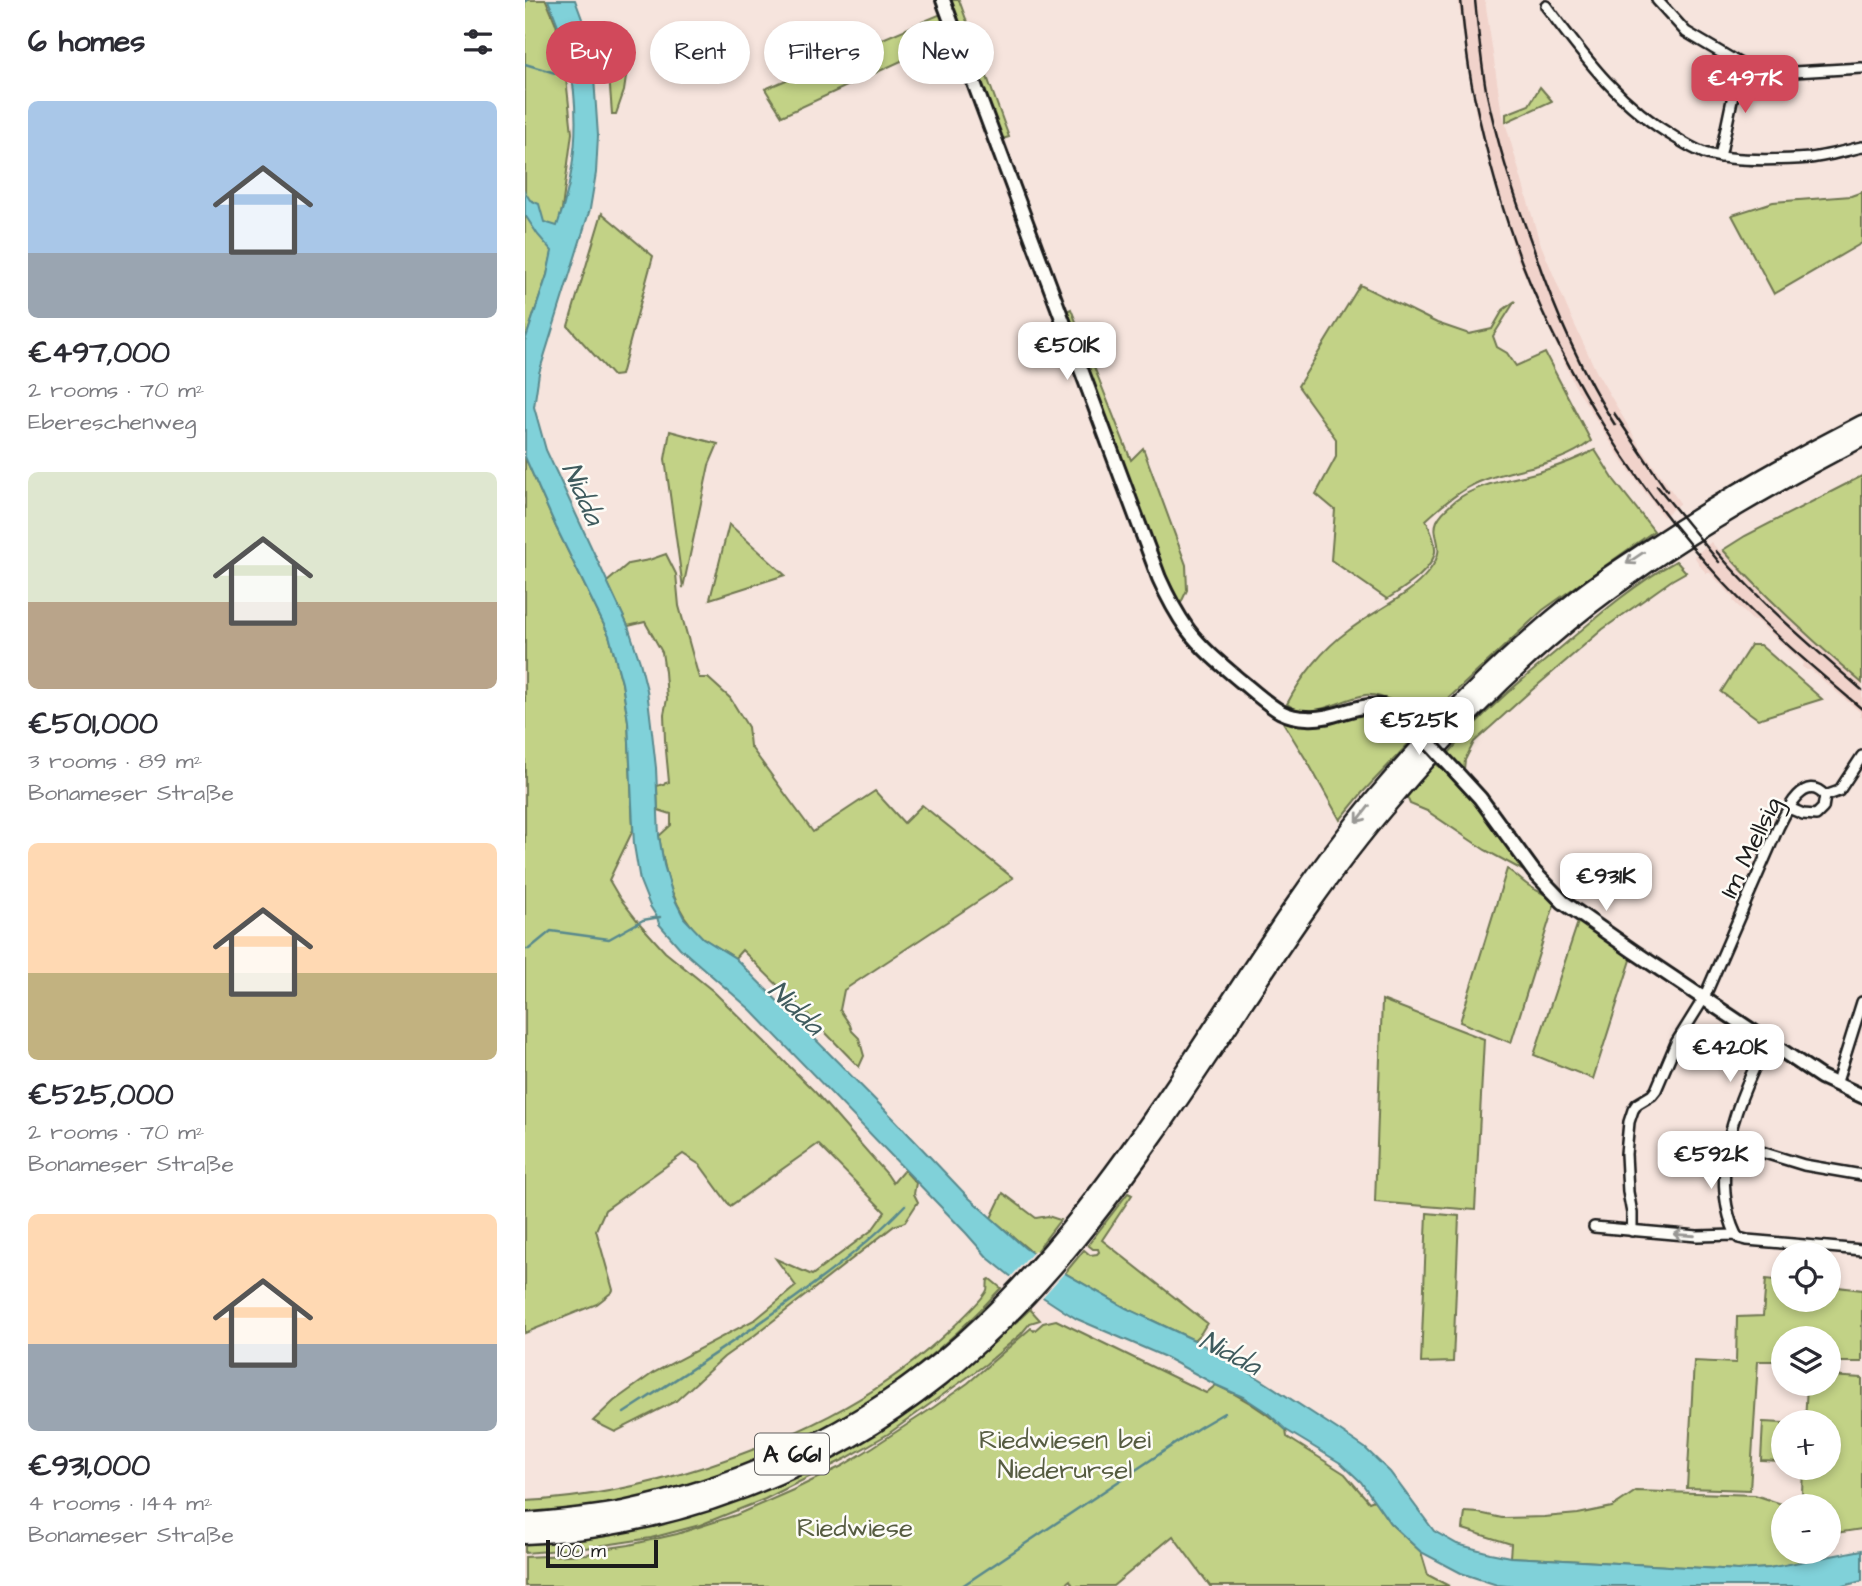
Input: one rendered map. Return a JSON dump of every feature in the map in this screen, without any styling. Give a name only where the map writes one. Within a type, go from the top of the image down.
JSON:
[{"type":"highway","name":"A 661","points":[[1051,1260],[1327,860],[1407,761],[1447,719],[1543,628],[1615,571],[1713,507],[1862,424]]},
{"type":"highway","name":"A 661","points":[[525,1535],[583,1529],[655,1516],[718,1498],[789,1470],[873,1425],[915,1397],[980,1343],[1019,1295],[1107,1200],[1152,1140],[1283,944],[1336,870],[1394,797],[1455,730],[1518,668],[1591,605],[1721,516],[1862,438]]},
{"type":"highway","name":"A 661","points":[[525,1522],[589,1516],[653,1503],[715,1486],[786,1457],[867,1414],[907,1386],[1019,1295]]},
{"type":"street","points":[[943,0],[1154,566],[1166,595],[1199,643],[1263,699],[1286,714],[1320,718],[1369,705],[1392,710],[1405,717],[1480,797],[1534,872],[1563,902],[1768,1041],[1836,1085],[1862,1096]]},
{"type":"street","points":[[1657,0],[1686,32],[1755,70],[1794,72],[1862,68]]},
{"type":"street","points":[[1546,6],[1596,71],[1632,108],[1690,147],[1720,157],[1748,159],[1812,158],[1862,147]]},
{"type":"street","points":[[1720,157],[1736,81],[1742,65]]},
{"type":"street","name":"Im Mellsig","points":[[1632,1231],[1626,1154],[1633,1110],[1656,1090],[1676,1043],[1704,998],[1772,840],[1789,808],[1806,789],[1811,788],[1825,796],[1839,791],[1862,757]]},
{"type":"street","points":[[1789,808],[1803,814],[1815,815],[1823,808],[1825,796]]},
{"type":"street","points":[[1836,1085],[1862,1002]]},
{"type":"street","points":[[1768,1041],[1742,1095],[1729,1142],[1725,1173],[1726,1202],[1736,1235],[1747,1240],[1862,1250]]},
{"type":"street","points":[[1729,1142],[1804,1165],[1862,1175]]},
{"type":"street","points":[[1594,1227],[1697,1236],[1736,1235]]},
{"type":"shaded area","points":[[1458,0],[1485,0],[1501,108],[1539,240],[1596,371],[1638,443],[1680,503],[1663,517],[1619,456],[1574,384],[1515,253],[1476,115]]},
{"type":"shaded area","points":[[1711,542],[1718,550],[1723,550],[1758,589],[1820,647],[1862,683],[1862,718],[1860,712],[1811,670],[1802,667],[1803,663],[1756,620],[1753,621],[1710,573],[1706,573],[1694,556]]},
{"type":"green space","points":[[525,0],[546,0],[555,21],[546,21],[546,84],[567,84],[572,133],[562,209],[547,275],[525,341]]},
{"type":"green space","points":[[948,0],[959,0],[967,21],[956,21]]},
{"type":"green space","points":[[941,14],[943,21],[925,21]]},
{"type":"green space","points":[[898,32],[898,63],[884,69],[884,38]]},
{"type":"green space","points":[[610,84],[625,84],[616,114],[612,114]]},
{"type":"green space","points":[[777,84],[851,84],[782,116],[765,89]]},
{"type":"green space","points":[[979,84],[990,84],[1009,137],[999,140]]},
{"type":"green space","points":[[1540,87],[1552,101],[1506,122],[1506,114],[1529,105]]},
{"type":"green space","points":[[1862,192],[1862,243],[1774,294],[1732,215],[1773,202],[1851,196]]},
{"type":"green space","points":[[602,213],[653,256],[621,375],[613,376],[568,326]]},
{"type":"green space","points":[[1360,285],[1437,323],[1469,334],[1492,329],[1503,310],[1515,301],[1493,336],[1497,347],[1507,353],[1516,366],[1545,353],[1591,441],[1565,457],[1479,482],[1451,499],[1426,520],[1435,548],[1433,559],[1415,579],[1387,599],[1331,560],[1335,510],[1316,494],[1336,457],[1336,439],[1298,386]]},
{"type":"green space","points":[[1071,309],[1131,460],[1143,448],[1186,565],[1187,590],[1179,607],[1147,532],[1065,312]]},
{"type":"green space","points":[[670,431],[718,444],[709,465],[683,588],[665,459]]},
{"type":"green space","points":[[1595,450],[1614,480],[1654,531],[1543,610],[1420,725],[1399,706],[1372,695],[1355,697],[1315,710],[1305,711],[1287,704],[1306,674],[1330,646],[1411,589],[1429,571],[1438,555],[1435,527],[1437,521],[1455,501],[1476,489],[1551,468]]},
{"type":"green space","points":[[525,457],[609,635],[622,683],[628,721],[633,830],[609,880],[640,924],[665,952],[713,991],[815,1092],[893,1183],[904,1170],[916,1183],[914,1194],[918,1202],[905,1222],[894,1226],[724,1357],[676,1401],[615,1432],[593,1421],[614,1401],[653,1373],[756,1319],[796,1286],[776,1259],[812,1275],[872,1230],[885,1212],[818,1144],[730,1206],[700,1165],[683,1154],[605,1210],[596,1230],[612,1292],[597,1304],[525,1333]]},
{"type":"green space","points":[[1862,476],[1862,683],[1790,619],[1723,550]]},
{"type":"green space","points":[[729,524],[785,575],[710,599]]},
{"type":"green space","points":[[666,554],[676,574],[679,606],[699,678],[708,678],[730,698],[748,727],[750,746],[813,832],[875,791],[904,823],[922,805],[1013,878],[844,990],[840,1010],[859,1038],[864,1056],[859,1067],[742,950],[735,958],[702,937],[684,916],[672,891],[659,836],[671,825],[671,814],[658,810],[657,786],[669,782],[664,714],[667,699],[662,652],[645,622],[628,626],[607,582],[628,564]]},
{"type":"green space","points":[[1676,561],[1686,572],[1603,629],[1525,696],[1474,742],[1465,760],[1464,769],[1448,754],[1489,710],[1534,670],[1619,600]]},
{"type":"green space","points":[[1751,645],[1760,645],[1822,699],[1758,719],[1721,692]]},
{"type":"green space","points":[[1366,711],[1394,717],[1413,739],[1340,820],[1281,719],[1309,724]]},
{"type":"green space","points":[[1435,763],[1479,807],[1524,871],[1485,850],[1427,811],[1410,804],[1407,797]]},
{"type":"green space","points":[[1507,869],[1555,902],[1511,1043],[1460,1022]]},
{"type":"green space","points":[[1579,919],[1629,952],[1631,960],[1593,1079],[1534,1055]]},
{"type":"green space","points":[[1382,1000],[1484,1039],[1475,1210],[1375,1202]]},
{"type":"green space","points":[[1003,1193],[1036,1218],[1048,1216],[1060,1220],[1034,1254],[991,1218]]},
{"type":"green space","points":[[1128,1193],[1132,1195],[1102,1240],[1207,1323],[1194,1340],[1126,1308],[1065,1273],[1084,1250],[1090,1255],[1099,1252],[1088,1245]]},
{"type":"green space","points":[[1427,1213],[1459,1216],[1453,1362],[1421,1363]]},
{"type":"green space","points":[[990,1279],[1001,1288],[959,1331],[914,1369],[865,1404],[814,1434],[705,1480],[647,1497],[588,1508],[525,1514],[525,1501],[595,1494],[640,1485],[739,1455],[801,1430],[886,1382],[913,1362],[979,1300],[987,1290]]},
{"type":"green space","points":[[1766,1279],[1771,1280],[1771,1312],[1841,1312],[1841,1287],[1862,1290],[1862,1362],[1841,1362],[1841,1326],[1771,1326],[1771,1361],[1758,1361],[1750,1490],[1687,1488],[1694,1361],[1736,1363],[1737,1317],[1763,1316]]},
{"type":"green space","points":[[1030,1309],[1040,1320],[1030,1323],[986,1364],[888,1434],[765,1499],[700,1525],[651,1538],[585,1548],[525,1553],[525,1543],[589,1536],[652,1524],[713,1507],[772,1485],[830,1458],[937,1390]]},
{"type":"green space","name":"Riedwiesen bei Niederursel","points":[[1056,1320],[1206,1393],[1216,1385],[1262,1411],[1286,1430],[1287,1437],[1345,1474],[1369,1502],[1374,1500],[1390,1523],[1421,1552],[1428,1575],[1449,1586],[1210,1586],[1173,1536],[1113,1586],[1073,1586],[1070,1580],[1063,1586],[525,1586],[525,1557],[588,1554],[677,1534],[736,1515],[842,1466],[968,1383],[1031,1328],[1034,1331],[1043,1323]]},
{"type":"green space","points":[[1841,1377],[1862,1378],[1862,1529],[1841,1532],[1841,1494],[1802,1494],[1803,1480],[1841,1480],[1841,1410],[1806,1410],[1806,1396],[1841,1396]]},
{"type":"green space","points":[[1763,1422],[1771,1422],[1771,1461],[1761,1460]]},
{"type":"green space","points":[[1636,1491],[1755,1495],[1771,1500],[1771,1564],[1794,1564],[1738,1570],[1510,1557],[1511,1544],[1463,1529],[1465,1512],[1502,1518],[1544,1517],[1612,1507]]},
{"type":"water","points":[[548,0],[575,0],[583,21],[556,21]]},
{"type":"water","points":[[573,84],[594,84],[598,136],[596,173],[590,209],[539,373],[534,407],[546,450],[628,626],[640,662],[647,690],[656,768],[659,836],[673,896],[684,918],[703,938],[735,958],[968,1197],[1025,1248],[1126,1308],[1222,1356],[1365,1448],[1390,1472],[1434,1531],[1457,1544],[1510,1557],[1738,1570],[1790,1564],[1841,1564],[1841,1554],[1862,1550],[1862,1581],[1843,1586],[1507,1586],[1461,1573],[1421,1552],[1390,1523],[1361,1482],[1342,1464],[1286,1430],[1269,1414],[1243,1397],[1163,1356],[1077,1319],[1009,1275],[988,1258],[751,1010],[680,948],[659,924],[640,881],[634,845],[628,721],[622,683],[609,635],[525,457],[525,341],[547,275],[552,251],[525,215],[525,192],[530,200],[539,204],[544,222],[557,226],[569,186],[575,145]]},
{"type":"pier","points":[[1035,1250],[1067,1270],[1040,1300],[1009,1279]]},
{"type":"waterway","points":[[525,64],[546,70]]},
{"type":"waterway","points":[[525,949],[529,949],[551,931],[609,939],[643,920],[660,917]]},
{"type":"waterway","points":[[624,1413],[811,1286],[860,1248],[905,1205]]},
{"type":"waterway","points":[[962,1586],[1224,1413]]},
{"type":"railway","points":[[1461,0],[1472,83],[1484,137],[1514,243],[1540,307],[1584,392],[1635,473],[1693,548],[1758,617],[1862,709]]},
{"type":"railway","points":[[1475,0],[1486,90],[1513,189],[1559,316],[1590,383],[1615,425]]},
{"type":"railway","points":[[1614,413],[1667,491]]},
{"type":"railway","points":[[1657,486],[1719,562]]},
{"type":"railway","points":[[1716,551],[1768,606],[1862,690]]},
{"type":"water label","name":"Nidda","points":[[584,493]]},
{"type":"water label","name":"Nidda","points":[[797,1007]]},
{"type":"water label","name":"Nidda","points":[[1231,1352]]},
{"type":"park label","name":"Riedwiese","points":[[855,1527]]}]
